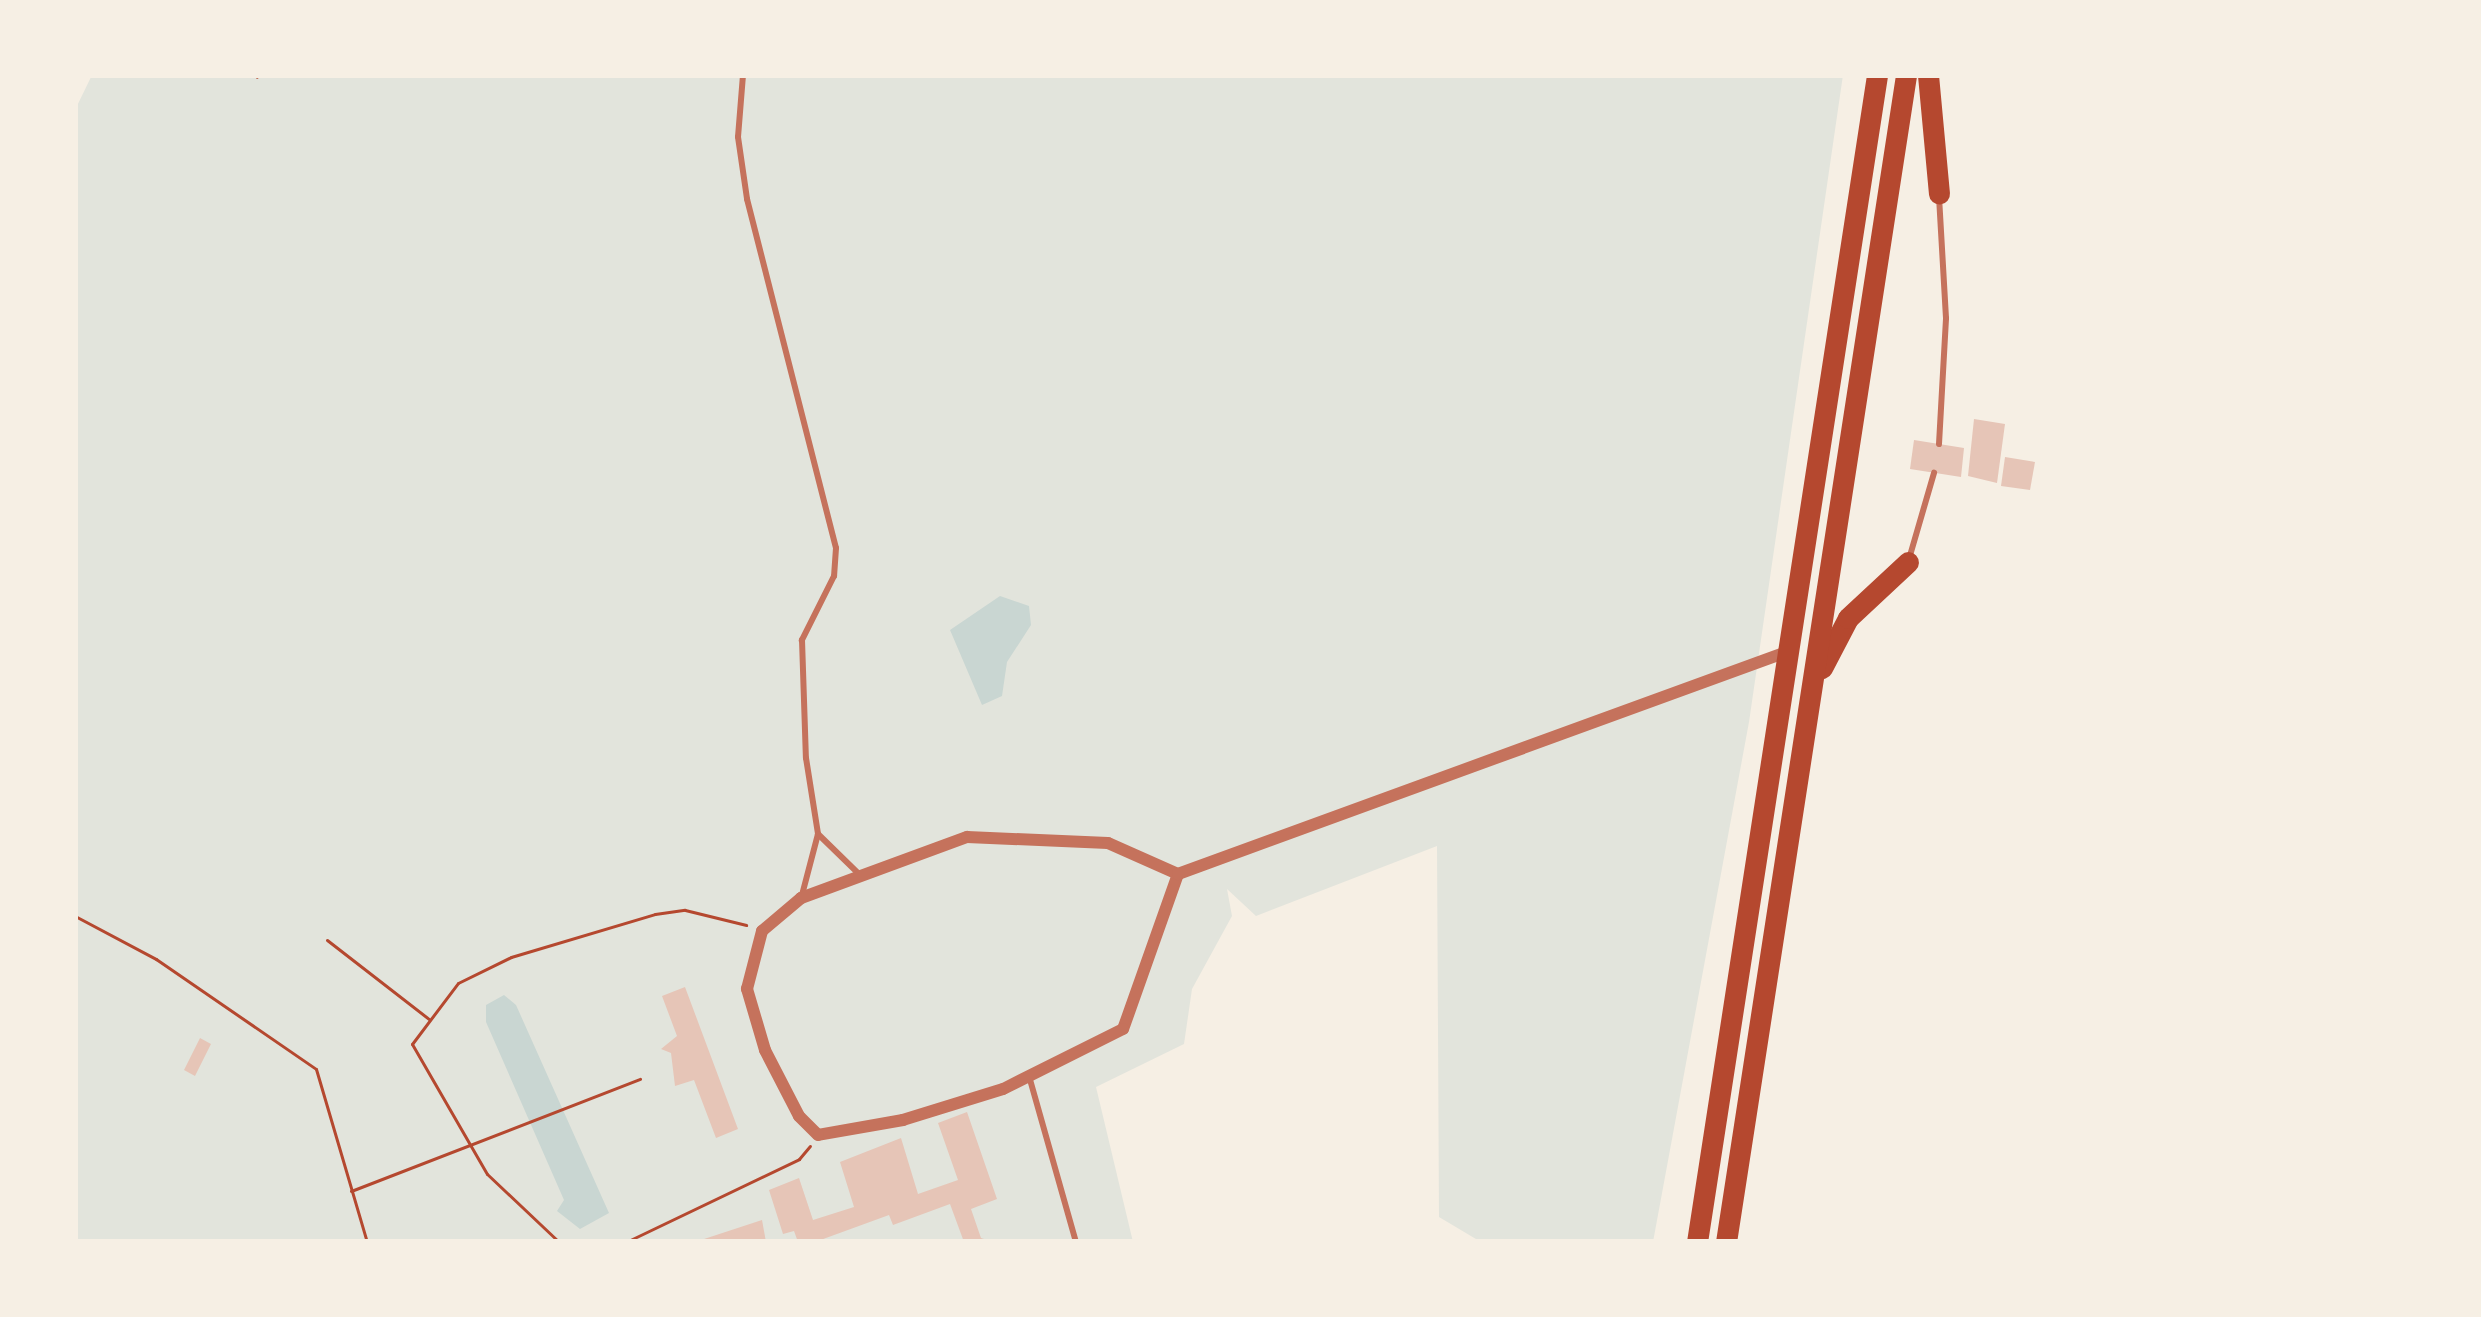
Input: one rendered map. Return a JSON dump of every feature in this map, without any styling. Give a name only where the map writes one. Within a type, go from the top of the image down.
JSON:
[{"type":"highway","points":[[1697,1242],[1792,650],[1877,75]]},
{"type":"highway","points":[[1726,1242],[1906,75]]},
{"type":"highway","points":[[1928,75],[1939,193]]},
{"type":"highway","points":[[1814,685],[1848,618],[1907,562]]},
{"type":"street","points":[[1178,874],[1123,1029],[1029,1076],[903,1120],[818,1135],[765,1050],[747,989],[762,932],[801,898],[858,873],[967,837],[1021,835],[1108,843],[1178,874],[1792,650]]},
{"type":"lane","points":[[743,75],[738,137],[747,199],[836,548],[834,577],[802,640],[798,683],[818,834],[801,898]]},
{"type":"lane","points":[[1939,193],[1946,318],[1939,444]]},
{"type":"lane","points":[[1907,562],[1934,473]]},
{"type":"lane","points":[[818,834],[858,873]]},
{"type":"lane","points":[[1029,1076],[1076,1242]]},
{"type":"path","points":[[559,1242],[487,1174],[412,1044],[458,983],[511,958],[655,914],[721,915],[762,932]]},
{"type":"path","points":[[75,916],[156,959],[316,1069],[367,1242]]},
{"type":"path","points":[[327,940],[431,1020]]},
{"type":"path","points":[[351,1191],[640,1079]]},
{"type":"path","points":[[626,1242],[799,1159],[818,1135]]},
{"type":"shaded area","points":[[92,75],[1843,75],[1749,722],[1653,1242],[1481,1242],[1439,1217],[1437,846],[1256,916],[1227,889],[1232,916],[1192,989],[1184,1044],[1096,1087],[1133,1242],[75,1242],[75,110]]},
{"type":"shaded area","points":[[1000,596],[1029,606],[1031,625],[1007,662],[1002,696],[982,705],[950,630]]},
{"type":"shaded area","points":[[504,995],[516,1005],[609,1213],[580,1229],[557,1211],[564,1200],[486,1022],[486,1005]]},
{"type":"building","points":[[1974,419],[2005,424],[1997,483],[1968,476]]},
{"type":"building","points":[[1914,440],[1964,448],[1961,477],[1910,469]]},
{"type":"building","points":[[2005,457],[2035,462],[2030,490],[2001,486]]},
{"type":"building","points":[[685,987],[738,1129],[716,1138],[694,1080],[675,1086],[671,1053],[661,1049],[677,1036],[662,996]]},
{"type":"building","points":[[200,1038],[211,1044],[195,1076],[184,1070]]},
{"type":"building","points":[[967,1112],[997,1199],[971,1209],[981,1238],[993,1242],[964,1242],[950,1204],[893,1225],[889,1215],[815,1242],[798,1242],[794,1231],[783,1234],[769,1190],[799,1178],[813,1220],[854,1207],[840,1162],[901,1138],[918,1194],[958,1180],[938,1123]]},
{"type":"building","points":[[762,1220],[766,1242],[698,1242],[698,1241]]}]
